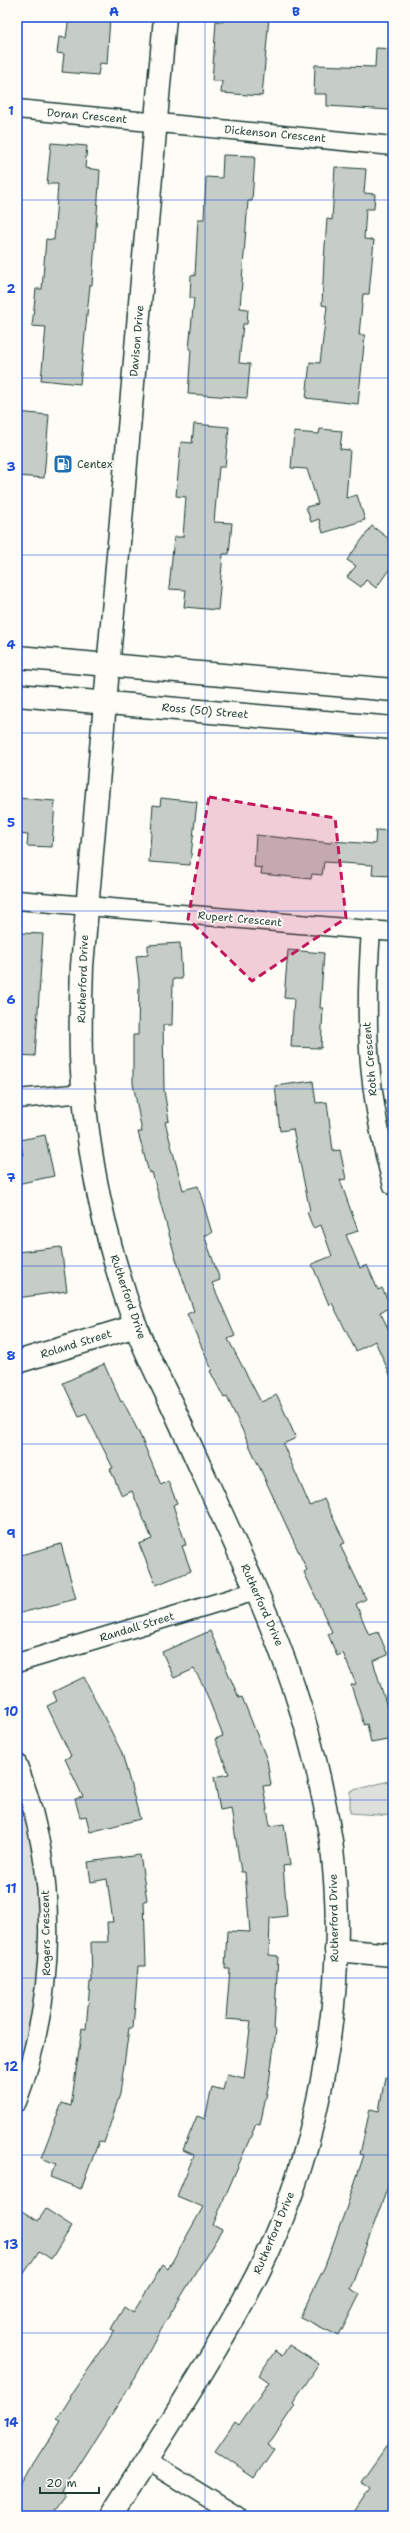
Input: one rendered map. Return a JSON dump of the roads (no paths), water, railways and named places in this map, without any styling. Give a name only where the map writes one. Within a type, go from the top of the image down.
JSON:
[{"type":"street","name":"Davison Drive","points":[[107,665],[158,123],[165,17]]},
{"type":"street","name":"Doran Crescent","points":[[17,109],[158,123]]},
{"type":"street","name":"Dickenson Crescent","points":[[158,123],[393,146]]},
{"type":"street","points":[[17,657],[393,690]]},
{"type":"street","name":"Rutherford Drive","points":[[107,665],[82,974],[81,1055],[91,1156],[99,1197],[114,1258],[136,1326],[256,1590],[283,1653],[303,1710],[320,1780],[334,1868],[336,1950],[331,2017],[321,2082],[310,2133],[284,2214],[258,2272],[234,2316],[111,2516]]},
{"type":"street","name":"Ross (50) Street","points":[[17,695],[393,728]]},
{"type":"street","name":"Rupert Crescent","points":[[17,900],[393,932]]},
{"type":"street","name":"Roth Crescent","points":[[371,930],[367,982],[368,1053],[380,1138],[393,1186]]},
{"type":"street","points":[[17,1099],[84,1093]]},
{"type":"street","name":"Roland Street","points":[[17,1362],[136,1326]]},
{"type":"street","name":"Randall Street","points":[[17,1663],[256,1590]]},
{"type":"street","name":"Rogers Crescent","points":[[17,1763],[30,1801],[42,1854],[48,1936],[44,2002],[32,2059],[17,2102]]},
{"type":"street","points":[[336,1950],[393,1955]]},
{"type":"street","points":[[146,2460],[237,2516]]},
{"type":"place","name":"Centex","points":[[63,464]]}]
